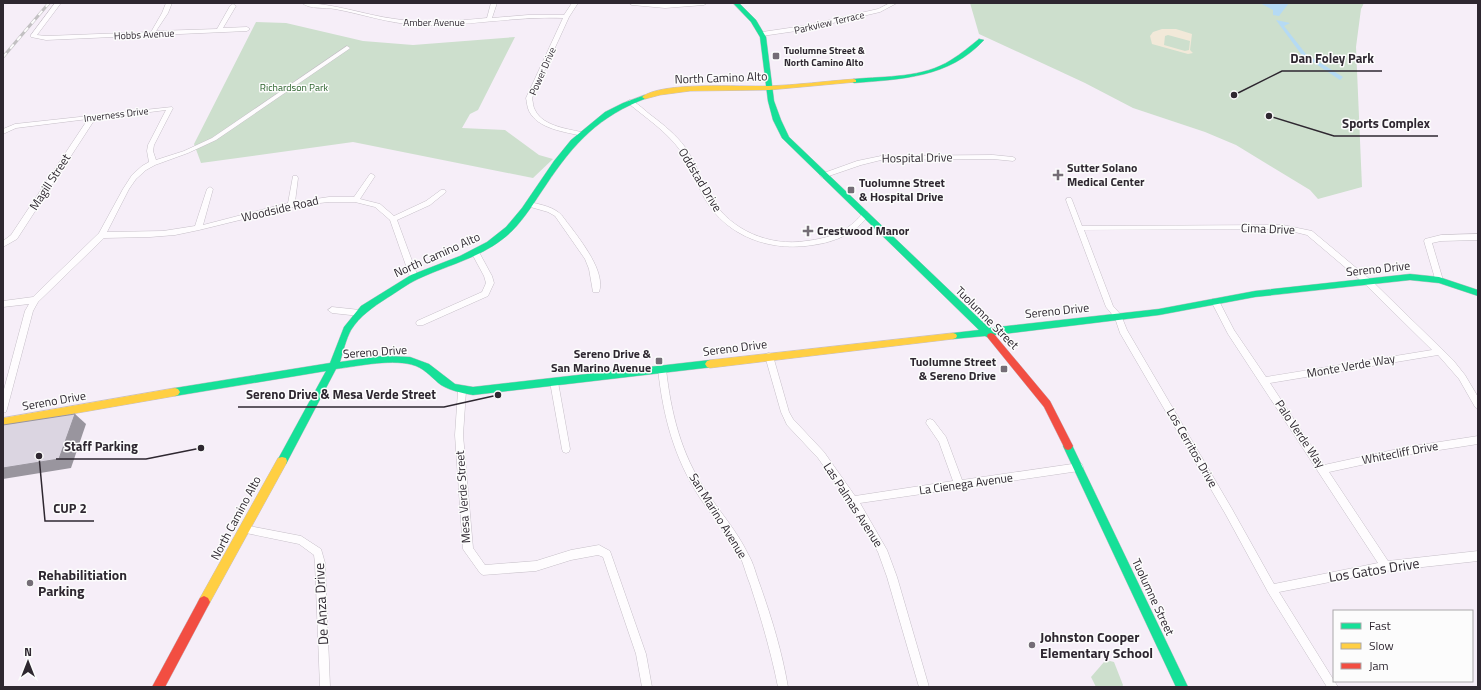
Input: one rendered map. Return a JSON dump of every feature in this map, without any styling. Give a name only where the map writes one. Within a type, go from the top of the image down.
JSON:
[{"type":"street","name":"Hobbs Avenue","points":[[58,3],[34,32],[33,36],[41,38],[247,29]]},
{"type":"street","points":[[152,34],[165,14],[169,3]]},
{"type":"street","name":"Amber Avenue","points":[[305,3],[308,5],[340,9],[388,21],[415,23],[489,20],[538,16],[566,17]]},
{"type":"street","points":[[489,20],[494,3]]},
{"type":"street","name":"Power Drive","points":[[575,3],[566,17],[529,98],[531,110],[539,119],[562,129],[583,134]]},
{"type":"street","points":[[632,3],[665,6],[704,3]]},
{"type":"street","name":"Tuolumne Street","points":[[736,3],[751,18],[762,34],[772,109],[778,126],[786,138],[986,331],[1020,370],[1046,404],[1060,426],[1182,687]]},
{"type":"street","name":"Parkview Terrace","points":[[762,34],[802,28],[880,10],[894,3]]},
{"type":"street","points":[[219,30],[233,6]]},
{"type":"street","name":"North Camino Alto","points":[[158,687],[333,367],[348,329],[360,313],[392,289],[414,277],[490,244],[509,229],[529,204],[557,162],[583,134],[607,114],[630,102],[656,93],[680,90],[769,88],[913,76],[930,71],[953,61],[981,40]]},
{"type":"street","points":[[3,409],[29,311],[35,300],[48,286],[88,251],[102,235],[134,177],[153,163],[186,152],[214,139],[347,48]]},
{"type":"street","name":"Oddstad Drive","points":[[630,102],[682,148],[706,194],[719,214],[741,232],[776,244],[795,245],[822,242],[834,238],[854,227],[866,214]]},
{"type":"street","name":"Inverness Drive","points":[[3,132],[15,126],[170,108],[150,145],[153,163]]},
{"type":"street","name":"Magill Street","points":[[3,244],[14,236],[93,117]]},
{"type":"street","name":"Hospital Drive","points":[[824,176],[859,163],[881,158],[1013,159]]},
{"type":"street","points":[[356,200],[372,176]]},
{"type":"street","points":[[291,206],[295,178]]},
{"type":"street","points":[[198,228],[210,189]]},
{"type":"street","points":[[414,277],[392,219],[428,202],[443,192]]},
{"type":"street","name":"Woodside Road","points":[[102,235],[145,234],[198,228],[322,199],[356,200],[381,208],[392,219]]},
{"type":"street","name":"Los Cerritos Drive","points":[[1069,200],[1110,307],[1118,317],[1123,331],[1229,512],[1271,589],[1333,687]]},
{"type":"street","points":[[529,204],[550,210],[557,214],[589,260],[597,280],[596,290]]},
{"type":"street","name":"Cima Drive","points":[[1081,228],[1283,227],[1299,229],[1309,233],[1323,243],[1368,283],[1439,352],[1462,377],[1478,405]]},
{"type":"street","points":[[1440,280],[1428,241],[1441,238],[1478,237]]},
{"type":"street","points":[[420,323],[485,294],[490,283],[488,276],[474,252]]},
{"type":"street","name":"Sereno Drive","points":[[3,422],[130,399],[370,362],[412,361],[426,365],[448,386],[462,391],[477,391],[1159,312],[1215,301],[1306,287],[1368,283],[1410,277],[1440,280],[1478,293]]},
{"type":"street","points":[[3,304],[35,300]]},
{"type":"street","name":"Palo Verde Way","points":[[1215,301],[1231,332],[1386,566]]},
{"type":"street","points":[[332,310],[360,313]]},
{"type":"street","name":"Monte Verde Way","points":[[1264,381],[1439,352]]},
{"type":"street","name":"Las Palmas Avenue","points":[[769,356],[785,412],[790,422],[821,456],[853,500],[882,550],[892,577],[924,687]]},
{"type":"street","name":"San Marino Avenue","points":[[662,369],[665,404],[671,429],[690,472],[703,494],[727,525],[745,558],[769,621],[783,687]]},
{"type":"street","points":[[554,382],[566,449]]},
{"type":"street","name":"Mesa Verde Street","points":[[462,391],[459,435],[468,549],[483,570],[536,566],[571,555],[598,550],[607,554],[641,654],[647,687]]},
{"type":"street","points":[[930,423],[943,440],[958,485]]},
{"type":"street","name":"Whitecliff Drive","points":[[1323,469],[1407,451],[1478,440]]},
{"type":"street","name":"La Cienega Avenue","points":[[853,500],[1079,467]]},
{"type":"street","name":"De Anza Drive","points":[[244,529],[301,540],[318,552],[320,563],[325,687]]},
{"type":"street","name":"Los Gatos Drive","points":[[1271,589],[1386,566],[1478,556]]},
{"type":"green space","points":[[970,3],[1364,3],[1361,9],[1356,47],[1362,187],[1318,199],[1310,190],[1236,145],[1205,132],[1133,108],[1085,83],[979,34]]},
{"type":"green space","name":"Richardson Park","points":[[256,22],[286,23],[363,41],[413,45],[515,37],[478,110],[470,114],[462,128],[505,130],[539,155],[553,159],[533,178],[353,142],[201,163],[194,144]]},
{"type":"green space","points":[[1104,662],[1114,662],[1123,685],[1122,687],[1096,687],[1091,677]]},
{"type":"sand","points":[[1162,29],[1176,29],[1192,34],[1190,50],[1193,53],[1188,54],[1152,44],[1150,36],[1153,32]],"holes":[[[1168,35],[1190,41],[1189,50],[1185,51],[1164,45],[1165,36]]]},
{"type":"water","points":[[1260,3],[1289,3],[1279,16],[1273,15],[1273,10]]},
{"type":"water","points":[[1276,20],[1290,23],[1284,26],[1306,54],[1343,77],[1340,80],[1301,54]]},
{"type":"building","points":[[75,414],[59,459],[3,468],[3,425]]},
{"type":"railway","points":[[3,57],[49,3]]},
{"type":"traffic: fast","points":[[736,3],[754,21],[763,37],[771,101],[777,120],[786,138],[991,336]]},
{"type":"traffic: fast","points":[[854,81],[906,77],[931,71],[954,61],[981,40]]},
{"type":"traffic: fast","points":[[282,461],[333,367],[347,329],[364,308],[414,277],[463,258],[490,244],[509,229],[525,210],[557,163],[574,142],[607,114],[625,104],[645,97]]},
{"type":"traffic: fast","points":[[953,336],[1159,312],[1255,294],[1410,277],[1439,280],[1478,293]]},
{"type":"traffic: fast","points":[[175,392],[334,366],[382,360],[401,360],[419,363],[444,382],[461,390],[473,391],[710,364]]},
{"type":"traffic: fast","points":[[1068,446],[1182,687]]},
{"type":"traffic: slow","points":[[645,97],[674,90],[706,88],[769,88],[854,81]]},
{"type":"traffic: slow","points":[[710,364],[953,336]]},
{"type":"traffic: slow","points":[[3,422],[175,392]]},
{"type":"traffic: slow","points":[[204,602],[282,461]]},
{"type":"traffic: jam","points":[[991,336],[1047,404],[1068,446]]},
{"type":"traffic: jam","points":[[158,687],[204,602]]},
{"type":"place","name":"Tuolumne Street & North Camino Alto","points":[[776,56]]},
{"type":"place","name":"Dan Foley Park","points":[[1234,95]]},
{"type":"place","name":"Sports Complex","points":[[1269,116]]},
{"type":"place","name":"Sutter Solano Medical Center","points":[[1058,175]]},
{"type":"place","name":"Tuolumne Street & Hospital Drive","points":[[851,190]]},
{"type":"place","name":"Crestwood Manor","points":[[808,231]]},
{"type":"place","name":"Sereno Drive & San Marino Avenue","points":[[659,361]]},
{"type":"place","name":"Tuolumne Street & Sereno Drive","points":[[1004,369]]},
{"type":"place","name":"Sereno Drive & Mesa Verde Street","points":[[498,395]]},
{"type":"place","name":"Staff Parking","points":[[201,448]]},
{"type":"place","name":"CUP 2","points":[[39,456]]},
{"type":"place","name":"Rehabilitiation Parking","points":[[30,583]]},
{"type":"place","name":"Johnston Cooper Elementary School","points":[[1032,645]]}]
